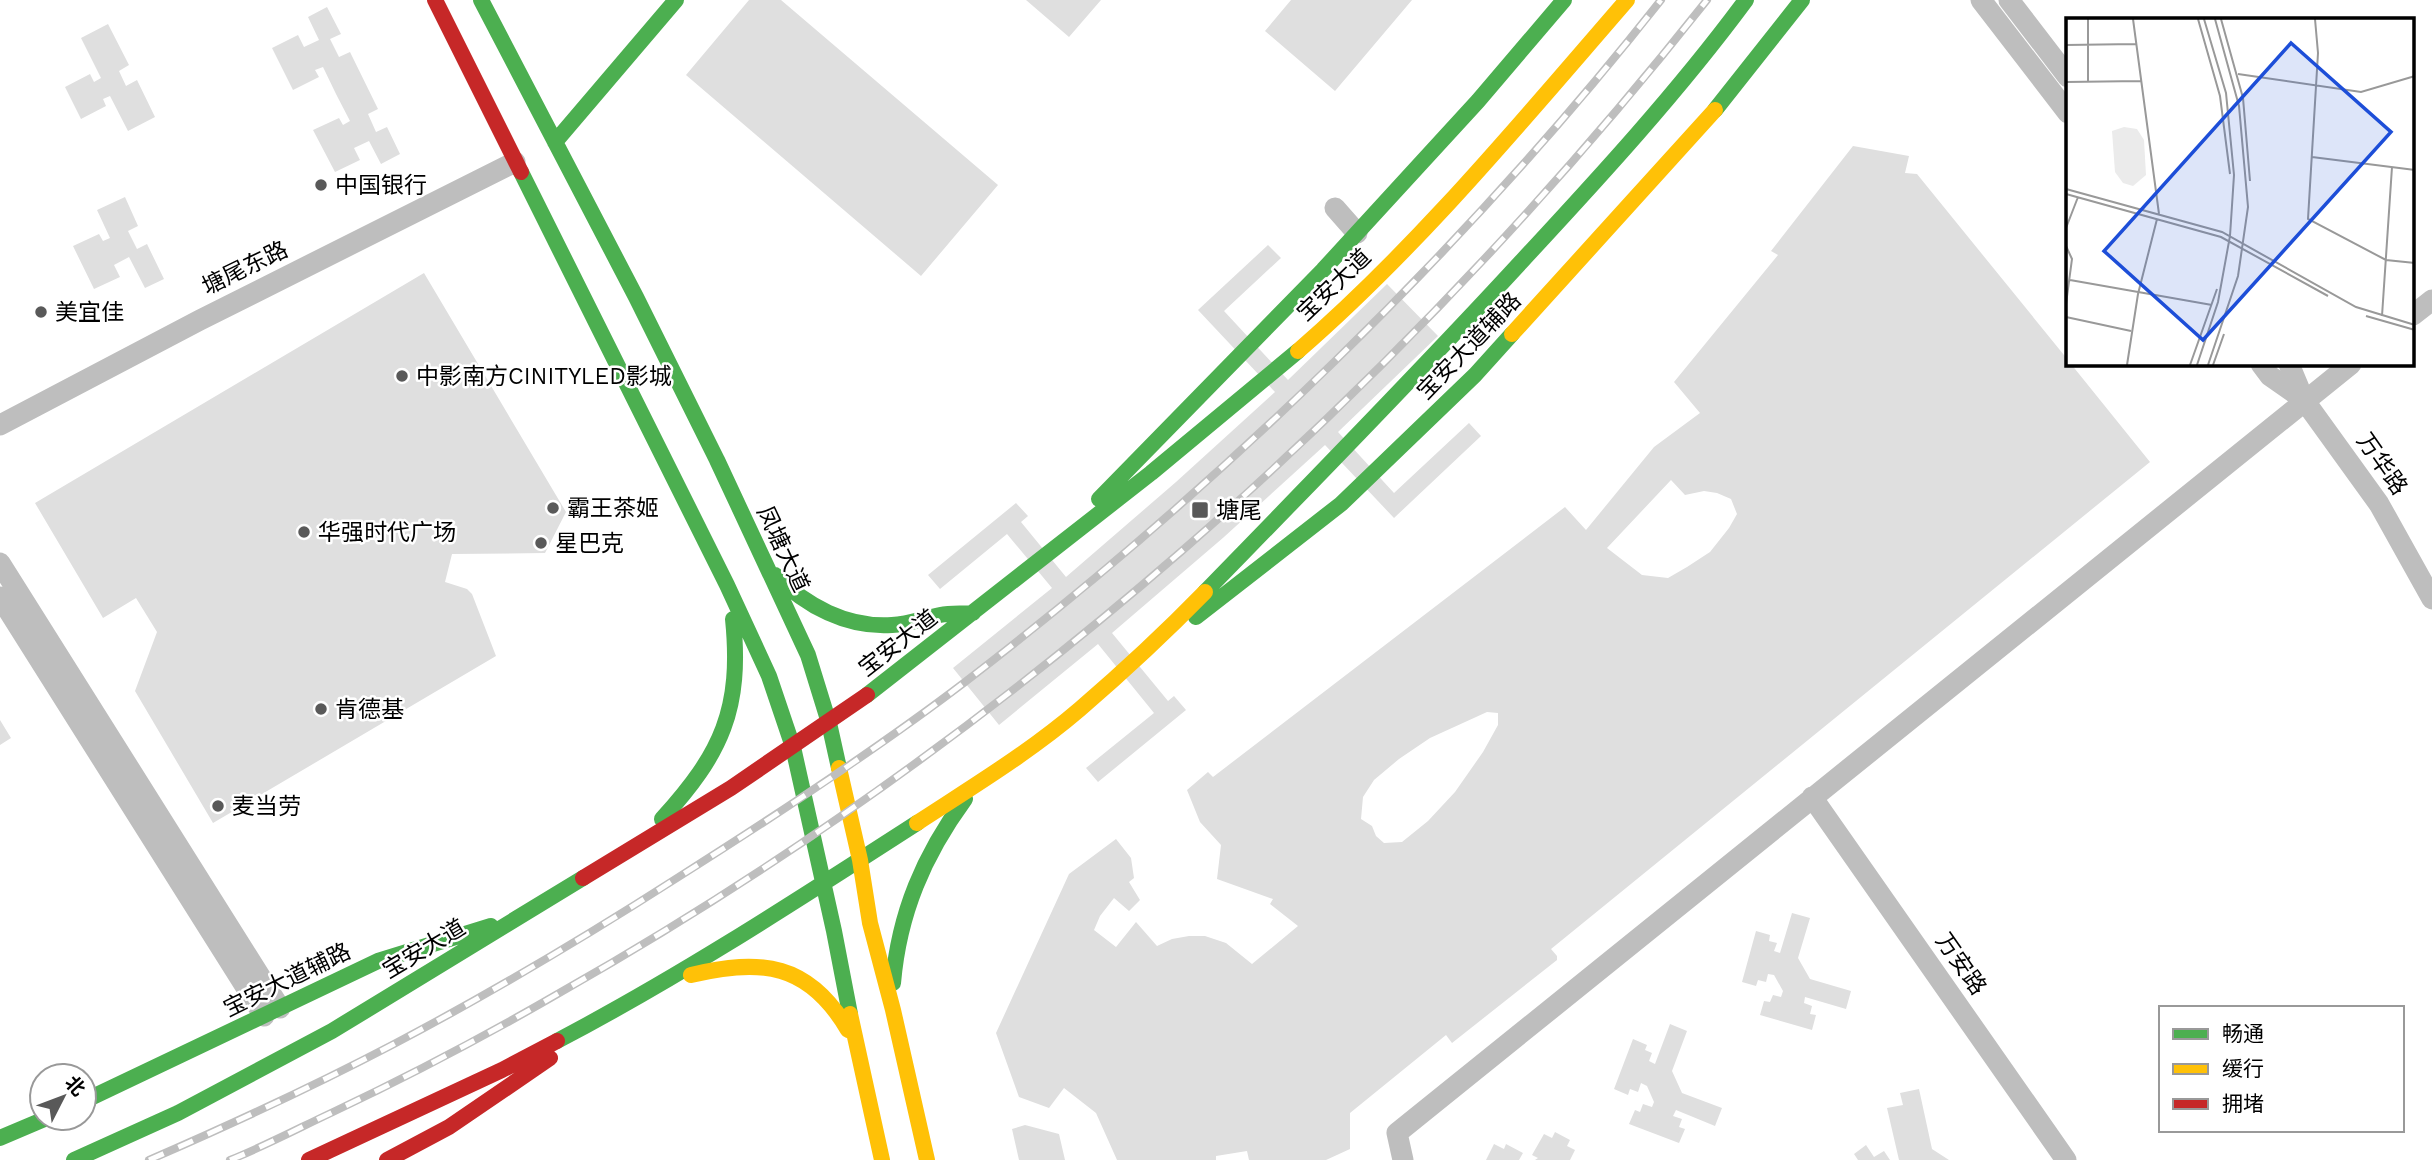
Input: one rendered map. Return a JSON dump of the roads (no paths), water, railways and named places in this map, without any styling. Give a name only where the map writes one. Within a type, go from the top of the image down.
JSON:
[{"type":"main road","points":[[435,0],[515,162],[679,479],[769,677],[793,747],[882,1160]]},
{"type":"main road","name":"凤塘大道","points":[[481,0],[636,297],[711,463],[764,562],[808,655],[829,723],[860,860],[870,923],[893,1010],[926,1160]]},
{"type":"main road","points":[[555,142],[676,0]]},
{"type":"main road","points":[[1048,552],[1357,233],[1478,101],[1564,0]]},
{"type":"main road","name":"宝安大道","points":[[74,1160],[178,1113],[332,1031],[634,848],[793,747],[926,651],[1194,439],[1328,325],[1433,220],[1627,0]]},
{"type":"main road","points":[[309,1160],[502,1070],[662,984],[985,779],[1077,711],[1165,633],[1438,352],[1593,185],[1746,0]]},
{"type":"main road","name":"宝安大道辅路","points":[[1120,674],[1340,504],[1475,375],[1703,125],[1802,0]]},
{"type":"main road","points":[[764,562],[781,582],[801,598],[821,611],[847,621],[877,625],[907,623],[937,615],[973,613]]},
{"type":"main road","points":[[634,848],[696,777],[714,750],[732,712],[737,677],[737,643],[727,585]]},
{"type":"main road","points":[[893,1010],[892,981],[897,938],[911,894],[942,831],[967,797],[985,779]]},
{"type":"main road","name":"宝安大道辅路","points":[[98,1094],[378,961],[517,919]]},
{"type":"main road","points":[[662,984],[716,969],[744,965],[783,972],[806,981],[822,992],[840,1014],[856,1048]]},
{"type":"main road","points":[[387,1160],[449,1127],[620,1008]]},
{"type":"main road","points":[[0,1138],[28,1126]]},
{"type":"street","points":[[1981,0],[2066,110]]},
{"type":"street","points":[[2008,0],[2066,74]]},
{"type":"street","name":"塘尾东路","points":[[0,425],[200,320],[515,162]]},
{"type":"street","points":[[1335,208],[1357,233]]},
{"type":"street","points":[[2414,314],[2432,300]]},
{"type":"street","points":[[2262,366],[2270,376],[2305,400]]},
{"type":"street","points":[[2289,366],[2305,400]]},
{"type":"street","points":[[1404,1160],[1397,1133],[2348,366]]},
{"type":"street","name":"万华路","points":[[2305,400],[2379,504],[2432,599]]},
{"type":"street","points":[[0,563],[272,1012]]},
{"type":"street","points":[[0,597],[272,1012]]},
{"type":"street","name":"万安路","points":[[1812,797],[2066,1160]]},
{"type":"railway","points":[[149,1160],[364,1060],[537,964],[787,807],[965,682],[1060,607],[1153,528],[1245,447],[1334,362],[1421,275],[1504,185],[1585,93],[1661,0]]},
{"type":"railway","points":[[230,1160],[362,1098],[477,1039],[724,894],[882,787],[1035,673],[1182,551],[1323,423],[1457,288],[1585,147],[1707,0]]},
{"type":"place","name":"中国银行","points":[[321,185]]},
{"type":"place","name":"美宜佳","points":[[41,312]]},
{"type":"place","name":"中影南方CINITYLED影城","points":[[402,376]]},
{"type":"place","name":"霸王茶姬","points":[[553,508]]},
{"type":"place","name":"塘尾","points":[[1200,510]]},
{"type":"place","name":"华强时代广场","points":[[304,532]]},
{"type":"place","name":"星巴克","points":[[541,543]]},
{"type":"place","name":"肯德基","points":[[321,709]]},
{"type":"place","name":"麦当劳","points":[[218,806]]}]
